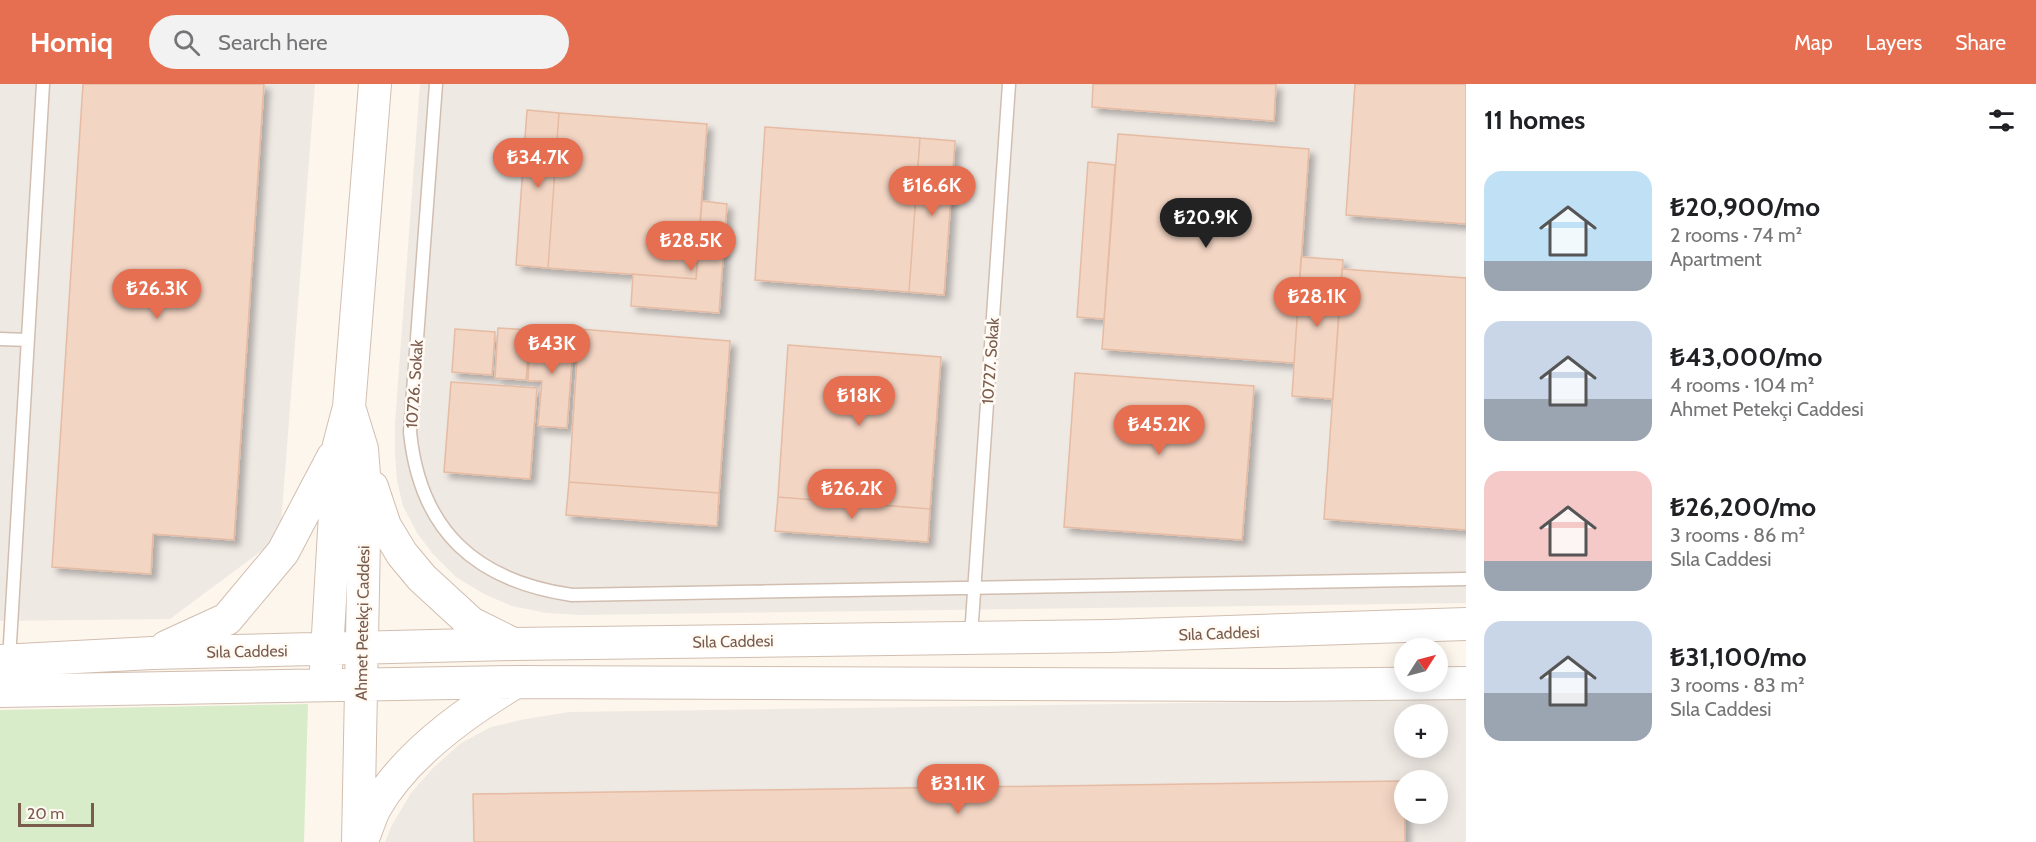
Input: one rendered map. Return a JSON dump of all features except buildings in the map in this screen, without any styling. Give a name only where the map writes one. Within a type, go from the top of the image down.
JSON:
[{"type":"street","name":"Ahmet Petekçi Caddesi","points":[[326,685],[327,649],[350,447],[349,406],[375,84]]},
{"type":"street","name":"Ahmet Petekçi Caddesi","points":[[350,447],[365,487],[359,842]]},
{"type":"street","points":[[350,447],[386,526],[402,554],[422,578],[471,623],[513,644]]},
{"type":"street","points":[[152,653],[227,619],[283,552],[350,447]]},
{"type":"street","name":"Sıla Caddesi","points":[[4,660],[152,653],[513,644],[1121,636],[1466,624]]},
{"type":"street","points":[[359,842],[375,808],[420,752],[474,707],[517,682]]},
{"type":"street","points":[[0,691],[517,682],[1258,685],[1466,683]]},
{"type":"lane","points":[[4,660],[28,340],[43,84]]},
{"type":"lane","name":"10726. Sokak","points":[[436,84],[410,432],[413,460],[422,489],[435,516],[454,543],[479,563],[506,579],[542,591],[572,596],[1466,579]]},
{"type":"lane","name":"10727. Sokak","points":[[971,638],[1009,84]]},
{"type":"lane","points":[[0,339],[28,340]]},
{"type":"shaded area","points":[[0,84],[315,84],[280,537],[170,619],[0,621]]},
{"type":"shaded area","points":[[420,84],[1466,84],[1466,603],[580,615],[546,613],[512,606],[484,594],[456,577],[433,554],[417,533],[403,506],[397,481],[395,423]]},
{"type":"shaded area","points":[[1466,699],[1466,842],[385,842],[411,793],[433,768],[461,743],[491,727],[569,712]]},
{"type":"green space","points":[[308,704],[304,842],[0,842],[0,710]]}]
